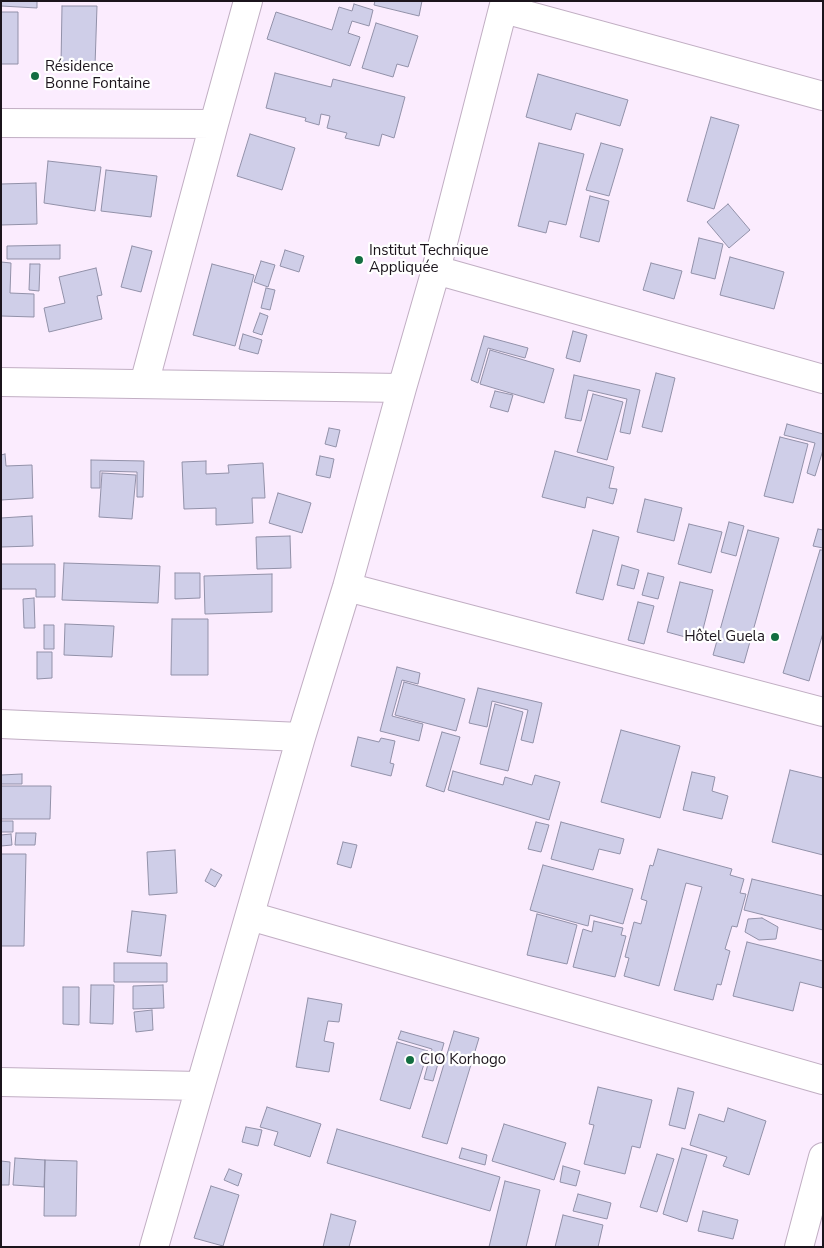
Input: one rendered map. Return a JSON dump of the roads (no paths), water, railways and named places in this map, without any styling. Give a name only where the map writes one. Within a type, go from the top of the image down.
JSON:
[{"type":"street","points":[[144,384],[248,1]]},
{"type":"street","points":[[154,1247],[301,738],[347,587],[436,270],[504,5],[823,96]]},
{"type":"street","points":[[1,122],[214,124]]},
{"type":"street","points":[[436,270],[823,379]]},
{"type":"street","points":[[1,382],[402,388]]},
{"type":"street","points":[[347,587],[823,712]]},
{"type":"street","points":[[1,724],[301,738]]},
{"type":"street","points":[[250,916],[823,1080]]},
{"type":"street","points":[[1,1082],[200,1086]]},
{"type":"street","points":[[798,1247],[823,1157]]},
{"type":"place","name":"Résidence Bonne Fontaine","points":[[35,76]]},
{"type":"place","name":"Institut Technique Appliquée","points":[[359,260]]},
{"type":"place","name":"Hôtel Guela","points":[[775,637]]},
{"type":"place","name":"CIO Korhogo","points":[[410,1060]]}]
